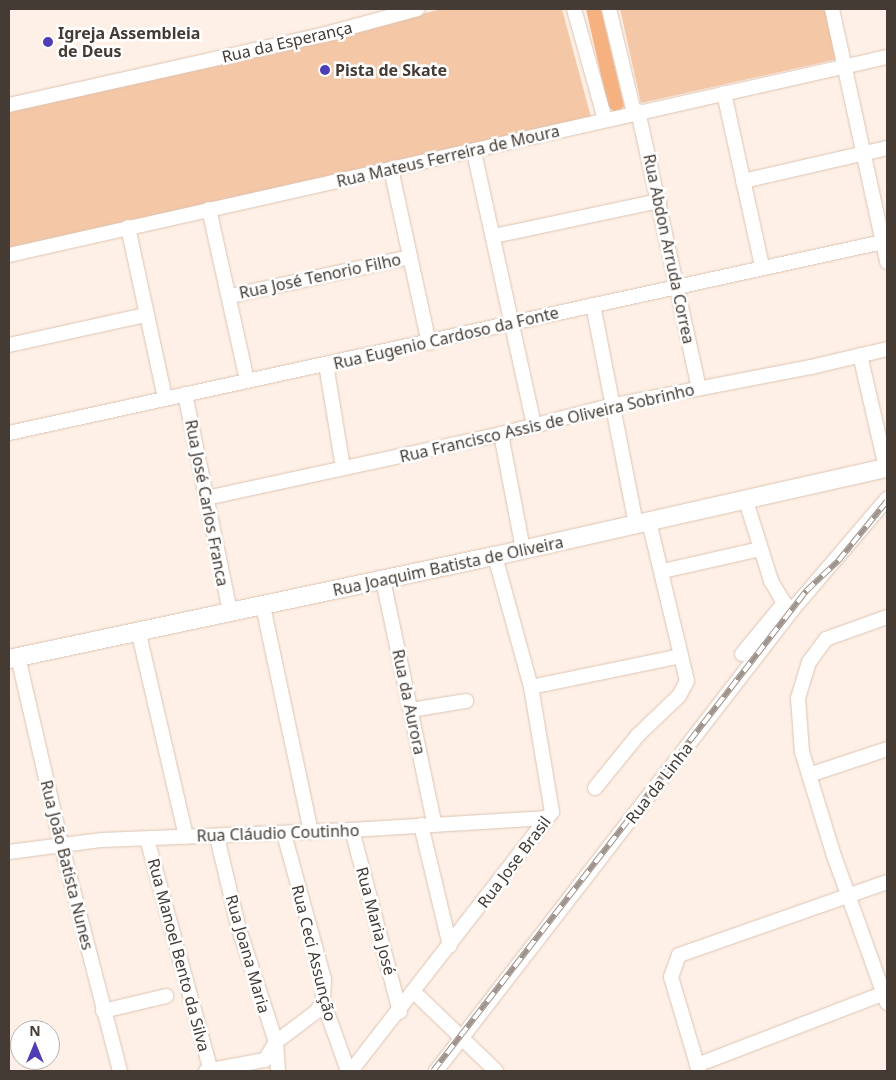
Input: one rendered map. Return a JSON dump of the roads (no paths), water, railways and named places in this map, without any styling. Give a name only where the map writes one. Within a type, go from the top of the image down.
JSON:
[{"type":"street","name":"Rua da Esperança","points":[[9,105],[322,35],[418,9]]},
{"type":"street","points":[[574,9],[605,119]]},
{"type":"street","name":"Rua Abdon Arruda Correa","points":[[609,9],[659,201],[699,388]]},
{"type":"street","points":[[832,9],[887,262]]},
{"type":"street","name":"Rua Mateus Ferreira de Moura","points":[[9,255],[128,227],[474,152],[636,111],[887,57]]},
{"type":"street","points":[[724,92],[762,266]]},
{"type":"street","points":[[743,181],[887,148]]},
{"type":"street","points":[[474,152],[494,236],[534,426]]},
{"type":"street","points":[[391,169],[429,343]]},
{"type":"street","points":[[494,236],[659,201]]},
{"type":"street","points":[[210,209],[247,380]]},
{"type":"street","points":[[128,227],[165,398]]},
{"type":"street","name":"Rua Eugenio Cardoso da Fonte","points":[[9,433],[247,380],[429,343],[512,322],[762,266],[883,242]]},
{"type":"street","name":"Rua José Tenorio Filho","points":[[230,296],[410,257]]},
{"type":"street","points":[[594,305],[614,405],[642,523],[663,571],[686,674],[685,688],[638,735],[595,788]]},
{"type":"street","points":[[9,345],[146,315]]},
{"type":"street","name":"Rua Francisco Assis de Oliveira Sobrinho","points":[[206,498],[501,434],[614,405],[887,349]]},
{"type":"street","points":[[860,355],[886,468]]},
{"type":"street","points":[[326,364],[343,468]]},
{"type":"street","name":"Rua José Carlos Franca","points":[[185,394],[230,612]]},
{"type":"street","points":[[501,434],[523,549]]},
{"type":"street","name":"Rua Joaquim Batista de Oliveira","points":[[13,658],[494,556],[746,501],[886,468]]},
{"type":"street","name":"Rua da Linha","points":[[436,1071],[463,1039],[788,606],[887,499]]},
{"type":"street","points":[[742,654],[788,606],[771,581],[746,501]]},
{"type":"street","points":[[663,571],[760,549]]},
{"type":"street","name":"Rua Jose Brasil","points":[[350,1071],[415,993],[547,818],[553,807],[531,687],[494,556]]},
{"type":"street","name":"Rua da Aurora","points":[[383,580],[411,710],[428,824],[450,946]]},
{"type":"street","points":[[263,606],[311,832]]},
{"type":"street","points":[[887,617],[826,639],[810,662],[798,698],[802,752],[848,895],[886,996],[698,1068],[670,977],[679,955],[848,895],[887,882]]},
{"type":"street","points":[[138,630],[186,836]]},
{"type":"street","points":[[531,687],[681,656]]},
{"type":"street","name":"Rua João Batista Nunes","points":[[13,658],[103,1012],[120,1071]]},
{"type":"street","points":[[411,710],[466,701]]},
{"type":"street","points":[[809,775],[887,749]]},
{"type":"street","name":"Rua Cláudio Coutinho","points":[[9,852],[61,843],[186,836],[284,834],[547,818]]},
{"type":"street","name":"Rua Maria José","points":[[352,830],[400,1012]]},
{"type":"street","name":"Rua Ceci Assunção","points":[[284,834],[324,979],[323,1001],[350,1071]]},
{"type":"street","name":"Rua Joana Maria","points":[[217,836],[239,929],[276,1042],[278,1071]]},
{"type":"street","name":"Rua Manoel Bento da Silva","points":[[147,839],[209,1071]]},
{"type":"street","points":[[415,993],[496,1071]]},
{"type":"street","points":[[103,1012],[166,996]]},
{"type":"street","points":[[209,1071],[264,1060],[276,1042],[316,1011],[323,1001]]},
{"type":"railway","points":[[433,1071],[806,591],[838,561],[887,501]]},
{"type":"place","name":"Igreja Assembleia de Deus","points":[[48,42]]},
{"type":"place","name":"Pista de Skate","points":[[325,70]]}]
